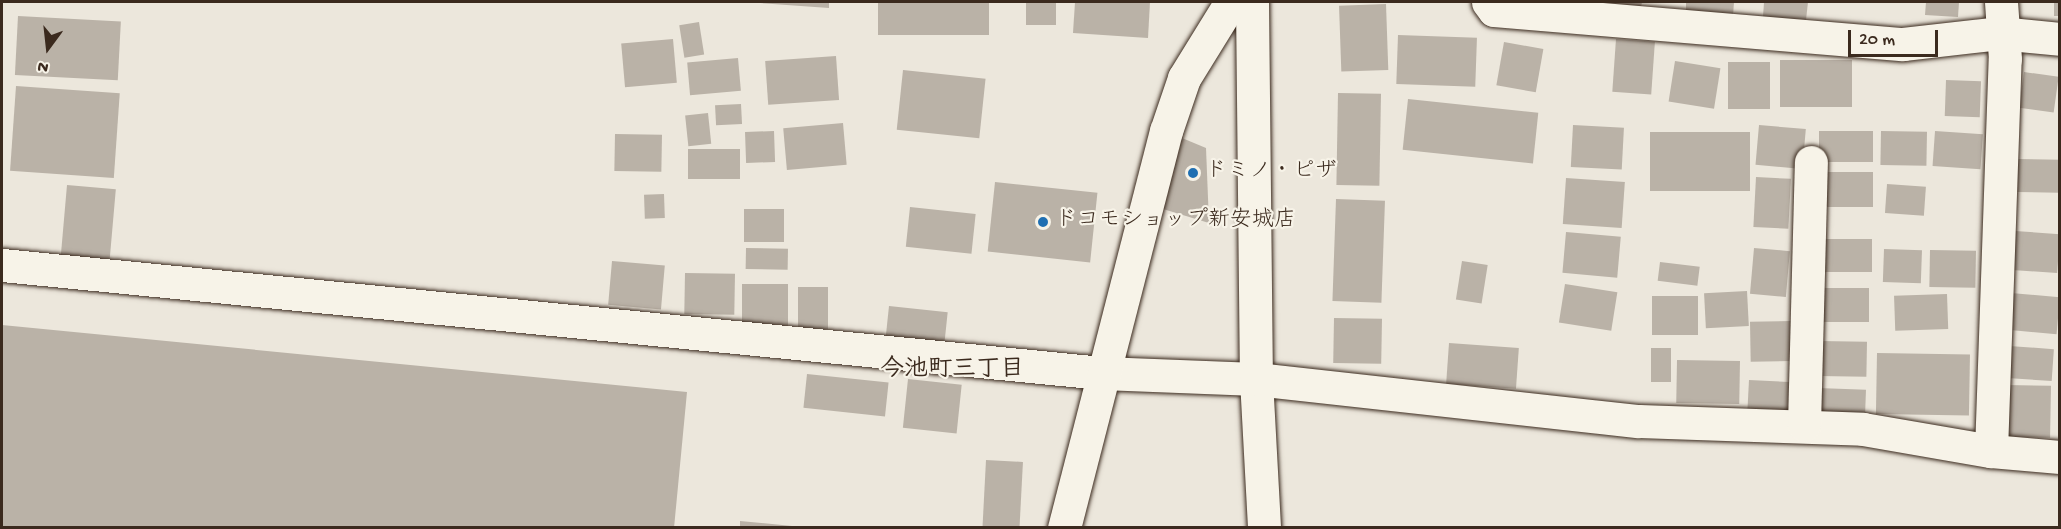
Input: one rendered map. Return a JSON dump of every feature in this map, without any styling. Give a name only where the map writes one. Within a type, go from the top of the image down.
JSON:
[{"type":"street","points":[[1064,528],[1102,373],[1184,78],[1231,2]]},
{"type":"street","points":[[1252,2],[1256,379],[1264,528]]},
{"type":"street","points":[[1488,2],[1494,10],[1664,13],[1903,44],[2000,17],[2060,39]]},
{"type":"street","points":[[1991,451],[2005,59],[2000,17]]},
{"type":"street","points":[[1804,425],[1811,162]]},
{"type":"street","points":[[2,265],[1102,373],[1256,379],[1640,421],[1804,425],[1863,429],[1991,451],[2060,457]]},
{"type":"building","points":[[745,2],[829,2],[829,8]]},
{"type":"building","points":[[878,2],[989,2],[989,35],[878,35]]},
{"type":"building","points":[[1026,2],[1056,2],[1056,25],[1026,25]]},
{"type":"building","points":[[1075,2],[1150,2],[1148,38],[1073,33]]},
{"type":"building","points":[[1598,2],[1642,2],[1640,12]]},
{"type":"building","points":[[1686,2],[1734,2],[1733,16],[1686,14]]},
{"type":"building","points":[[1764,2],[1808,2],[1806,20],[1763,17]]},
{"type":"building","points":[[1926,2],[1959,2],[1958,17],[1925,15]]},
{"type":"building","points":[[2054,2],[2060,2],[2060,16],[2054,16]]},
{"type":"building","points":[[1386,4],[1388,70],[1341,72],[1339,6]]},
{"type":"building","points":[[18,16],[121,21],[118,80],[15,75]]},
{"type":"building","points":[[699,22],[704,55],[684,58],[679,25]]},
{"type":"building","points":[[1398,35],[1477,38],[1475,87],[1396,84]]},
{"type":"building","points":[[673,39],[677,83],[625,87],[621,44]]},
{"type":"building","points":[[1616,39],[1655,42],[1651,95],[1612,92]]},
{"type":"building","points":[[1504,42],[1543,49],[1536,92],[1496,85]]},
{"type":"building","points":[[836,56],[839,100],[768,105],[765,61]]},
{"type":"building","points":[[738,58],[741,91],[690,95],[687,62]]},
{"type":"building","points":[[1780,60],[1852,60],[1852,107],[1780,107]]},
{"type":"building","points":[[1675,61],[1720,68],[1714,109],[1669,101]]},
{"type":"building","points":[[1728,62],[1770,62],[1770,109],[1728,109]]},
{"type":"building","points":[[903,70],[986,79],[979,138],[897,130]]},
{"type":"building","points":[[2024,72],[2059,77],[2054,113],[2019,108]]},
{"type":"building","points":[[1946,80],[1981,81],[1980,117],[1945,116]]},
{"type":"building","points":[[16,86],[120,93],[114,178],[10,171]]},
{"type":"building","points":[[1338,93],[1381,94],[1379,186],[1336,185]]},
{"type":"building","points":[[1408,99],[1538,113],[1533,163],[1403,150]]},
{"type":"building","points":[[741,104],[742,124],[716,125],[715,105]]},
{"type":"building","points":[[708,113],[711,144],[688,146],[685,115]]},
{"type":"building","points":[[843,123],[847,165],[787,170],[783,128]]},
{"type":"building","points":[[1573,125],[1624,128],[1622,170],[1571,167]]},
{"type":"building","points":[[1759,125],[1806,129],[1802,169],[1756,165]]},
{"type":"building","points":[[774,131],[775,162],[746,163],[745,132]]},
{"type":"building","points":[[1819,131],[1873,131],[1873,162],[1819,162]]},
{"type":"building","points":[[1881,131],[1927,132],[1926,166],[1880,165]]},
{"type":"building","points":[[1935,131],[1983,134],[1980,169],[1933,166]]},
{"type":"building","points":[[1650,132],[1750,132],[1750,191],[1650,191]]},
{"type":"building","points":[[615,134],[662,135],[661,172],[614,171]]},
{"type":"building","points":[[1182,138],[1206,148],[1209,223],[1163,209]]},
{"type":"building","points":[[688,149],[740,149],[740,179],[688,179]]},
{"type":"building","points":[[2018,159],[2060,160],[2059,193],[2017,192]]},
{"type":"building","points":[[1823,172],[1873,172],[1873,207],[1823,207]]},
{"type":"building","points":[[1756,177],[1791,179],[1788,229],[1753,227]]},
{"type":"building","points":[[1566,178],[1625,182],[1622,228],[1563,224]]},
{"type":"building","name":"ドコモショップ新安城店","points":[[995,182],[1097,193],[1090,262],[988,252]]},
{"type":"building","points":[[1887,184],[1926,187],[1924,216],[1885,213]]},
{"type":"building","points":[[67,185],[116,189],[109,265],[60,261]]},
{"type":"building","points":[[664,194],[665,218],[645,219],[644,195]]},
{"type":"building","points":[[1336,199],[1385,201],[1381,303],[1332,301]]},
{"type":"building","points":[[910,207],[976,214],[971,254],[906,247]]},
{"type":"building","points":[[744,209],[784,209],[784,242],[744,242]]},
{"type":"building","points":[[2015,231],[2060,234],[2057,273],[2012,270]]},
{"type":"building","points":[[1566,232],[1621,237],[1617,278],[1562,273]]},
{"type":"building","points":[[1819,239],[1872,239],[1872,272],[1819,272]]},
{"type":"building","points":[[746,248],[788,249],[788,270],[746,269]]},
{"type":"building","points":[[1754,248],[1790,251],[1786,297],[1750,294]]},
{"type":"building","points":[[1884,249],[1922,250],[1921,283],[1883,282]]},
{"type":"building","points":[[1930,250],[1976,251],[1975,288],[1929,287]]},
{"type":"building","points":[[612,261],[665,266],[661,309],[608,305]]},
{"type":"building","points":[[1462,261],[1488,265],[1482,304],[1456,300]]},
{"type":"building","points":[[1660,262],[1700,267],[1697,286],[1658,281]]},
{"type":"building","points":[[685,273],[735,274],[734,315],[684,314]]},
{"type":"building","points":[[742,284],[788,284],[788,328],[742,328]]},
{"type":"building","points":[[1565,284],[1617,292],[1611,331],[1559,323]]},
{"type":"building","points":[[798,287],[828,287],[828,329],[798,329]]},
{"type":"building","points":[[1823,288],[1869,288],[1869,322],[1823,322]]},
{"type":"building","points":[[1747,291],[1749,326],[1706,328],[1704,293]]},
{"type":"building","points":[[2011,293],[2060,297],[2057,334],[2008,330]]},
{"type":"building","points":[[1947,294],[1948,329],[1895,331],[1894,296]]},
{"type":"building","points":[[1652,296],[1698,296],[1698,335],[1652,335]]},
{"type":"building","points":[[889,306],[948,312],[944,348],[885,342]]},
{"type":"building","points":[[1334,318],[1382,319],[1381,364],[1333,363]]},
{"type":"building","points":[[1791,321],[1792,361],[1751,362],[1750,322]]},
{"type":"building","points":[[2,325],[687,392],[674,528],[2,528]]},
{"type":"building","points":[[1819,341],[1867,342],[1866,377],[1818,376]]},
{"type":"building","points":[[1449,343],[1519,348],[1516,389],[1446,384]]},
{"type":"building","points":[[2009,346],[2054,349],[2052,381],[2007,378]]},
{"type":"building","points":[[1651,348],[1671,348],[1671,382],[1651,382]]},
{"type":"building","points":[[1877,353],[1970,355],[1969,416],[1876,414]]},
{"type":"building","points":[[1677,360],[1740,361],[1739,404],[1676,403]]},
{"type":"building","points":[[807,374],[889,383],[885,416],[803,408]]},
{"type":"building","points":[[908,379],[962,385],[957,433],[903,428]]},
{"type":"building","points":[[1749,380],[1789,382],[1787,418],[1747,416]]},
{"type":"building","points":[[2006,385],[2051,386],[2050,438],[2005,437]]},
{"type":"building","points":[[1818,388],[1866,390],[1865,422],[1817,420]]},
{"type":"building","points":[[986,460],[1023,462],[1019,528],[982,528]]},
{"type":"building","points":[[740,521],[792,526],[792,528],[740,528]]},
{"type":"place","name":"ドミノ・ピザ","points":[[1193,173]]},
{"type":"place","name":"ドコモショップ新安城店","points":[[1043,222]]},
{"type":"district","name":"今池町三丁目","points":[[952,371]]}]
